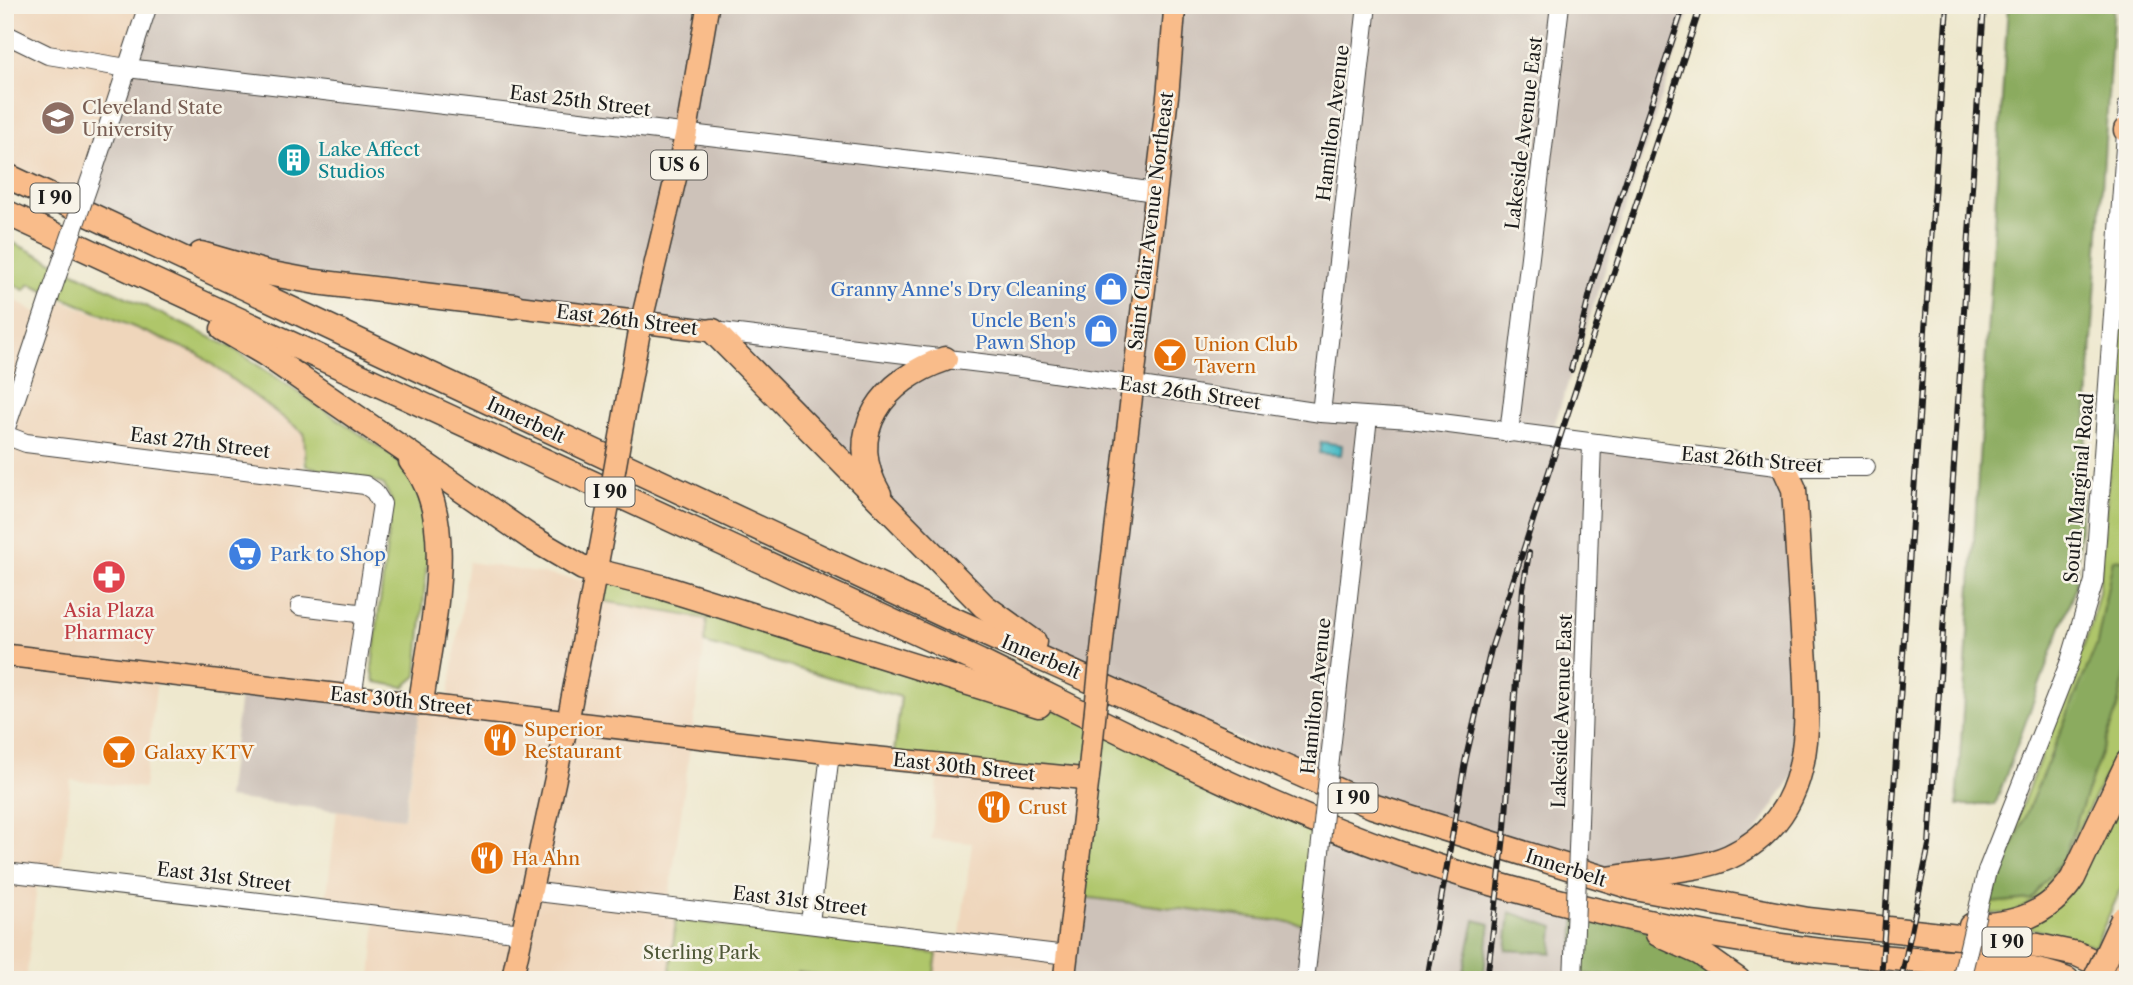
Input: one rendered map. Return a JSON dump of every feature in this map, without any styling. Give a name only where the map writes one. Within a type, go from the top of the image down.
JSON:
[{"type":"highway","name":"Innerbelt","points":[[5,175],[950,618],[1116,690],[1223,742],[1373,806],[1601,880],[1738,909],[2058,949],[2095,961],[2128,978]]},
{"type":"highway","name":"Innerbelt","points":[[5,212],[980,662],[1296,812],[1391,851],[1464,874],[1616,915],[1776,946],[1840,954],[2015,967],[2067,980]]},
{"type":"highway","points":[[104,221],[220,261],[267,272],[387,292],[514,306]]},
{"type":"highway","points":[[86,251],[264,353],[549,548],[596,574],[661,587],[985,686],[1132,736]]},
{"type":"highway","points":[[713,331],[997,617],[1116,690]]},
{"type":"highway","points":[[888,510],[868,470],[865,452],[871,419],[887,391],[901,379],[922,367],[945,359]]},
{"type":"highway","points":[[399,447],[428,486],[438,520],[435,592],[422,703]]},
{"type":"highway","points":[[1601,880],[1701,866],[1731,856],[1766,830],[1784,807],[1797,783],[1804,759],[1808,721],[1794,489],[1784,467]]},
{"type":"highway","points":[[1881,928],[1990,926],[2026,919],[2045,909],[2073,878],[2128,762]]},
{"type":"highway","points":[[2095,980],[2125,914]]},
{"type":"highway","points":[[1616,915],[1700,953],[1738,980]]},
{"type":"highway","points":[[2122,980],[2128,968]]},
{"type":"main road","name":"US 6","points":[[512,980],[529,891],[568,720],[641,323],[686,134],[708,5]]},
{"type":"main road","name":"Saint Clair Avenue Northeast","points":[[1064,980],[1175,5]]},
{"type":"main road","name":"East 26th Street","points":[[514,306],[713,331]]},
{"type":"main road","name":"East 30th Street","points":[[5,654],[830,753],[1088,775]]},
{"type":"street","points":[[6,425],[148,5]]},
{"type":"street","name":"Hamilton Avenue","points":[[1321,413],[1367,5]]},
{"type":"street","name":"Lakeside Avenue East","points":[[1509,433],[1560,5]]},
{"type":"street","name":"East 25th Street","points":[[5,34],[48,55],[127,68],[1154,191]]},
{"type":"street","name":"South Marginal Road","points":[[1961,980],[1987,871],[2075,648],[2094,581],[2128,105]]},
{"type":"street","name":"East 26th Street","points":[[713,331],[945,359],[1321,413],[1410,419],[1784,467],[1866,467]]},
{"type":"street","name":"Hamilton Avenue","points":[[1305,980],[1368,418]]},
{"type":"street","name":"East 27th Street","points":[[6,425],[26,443],[365,485],[374,491],[382,504],[366,614]]},
{"type":"street","name":"Lakeside Avenue East","points":[[1573,980],[1592,444]]},
{"type":"street","points":[[300,606],[366,614],[352,696]]},
{"type":"street","points":[[810,923],[830,753]]},
{"type":"street","name":"East 31st Street","points":[[5,872],[522,933]]},
{"type":"street","name":"East 31st Street","points":[[529,891],[1067,956]]},
{"type":"shaded area","name":"Cleveland State University","points":[[5,5],[148,5],[80,209],[5,175]]},
{"type":"shaded area","points":[[148,5],[1692,5],[1550,438],[1784,467],[1804,759],[1746,847],[1601,880],[1410,819],[1036,643],[713,331],[220,260],[80,209]]},
{"type":"shaded area","points":[[5,294],[43,317],[50,296],[198,354],[309,424],[301,476],[365,485],[382,504],[352,697],[158,672],[144,788],[71,780],[59,879],[38,877],[26,980],[5,980]]},
{"type":"shaded area","points":[[469,562],[594,582],[592,599],[708,619],[668,907],[959,942],[972,843],[931,839],[940,764],[1088,779],[1064,980],[371,980],[376,916],[325,910],[337,810],[405,818],[421,703],[447,705]]},
{"type":"shaded area","points":[[242,681],[421,703],[404,818],[227,798]]},
{"type":"shaded area","points":[[1323,822],[1576,908],[1573,973],[1638,980],[1064,980],[1074,896]]},
{"type":"green space","points":[[2008,5],[2114,5],[2076,586],[1995,805],[1957,805]]},
{"type":"green space","points":[[2128,238],[2128,730],[2050,886],[2035,900],[2014,912],[1986,913],[1989,890],[2089,632],[2099,592]]},
{"type":"green space","points":[[2128,238],[2128,328],[2121,327]]},
{"type":"green space","points":[[5,239],[231,347],[393,456],[417,488],[429,539],[417,676],[404,687],[375,682],[372,668],[392,502],[384,485],[306,466],[304,433],[198,354],[30,284],[24,290],[5,280]]},
{"type":"green space","points":[[2117,405],[2128,407],[2128,476],[2124,476]]},
{"type":"green space","points":[[2113,559],[2128,561],[2128,662],[2116,712],[2063,859],[2031,899],[1989,903],[2097,644]]},
{"type":"green space","points":[[596,574],[985,686],[1132,736],[1323,822],[1311,925],[1074,896],[1088,779],[893,760],[901,697],[704,643],[707,619],[591,599]]},
{"type":"green space","points":[[2128,784],[2128,873],[2095,946],[2029,928]]},
{"type":"green space","points":[[1576,908],[1616,915],[1738,980],[1638,980],[1573,973]]},
{"type":"green space","points":[[1510,912],[1554,927],[1552,953],[1506,950]]},
{"type":"green space","name":"Sterling Park","points":[[676,919],[937,954],[933,980],[834,980],[834,977],[798,972],[796,980],[669,980]]},
{"type":"green space","points":[[1475,920],[1490,924],[1483,980],[1462,980]]},
{"type":"water","points":[[1321,442],[1342,445],[1341,455],[1319,453]]},
{"type":"railway","points":[[1571,370],[1594,277],[1684,5]]},
{"type":"railway","points":[[1427,980],[1465,762],[1491,649],[1701,5]]},
{"type":"railway","points":[[1881,980],[1947,5]]},
{"type":"railway","points":[[1901,980],[1929,845],[1984,5]]},
{"type":"railway","points":[[1487,980],[1505,828],[1523,588],[1529,553]]},
{"type":"place","name":"Cleveland State University","points":[[58,118]]},
{"type":"place","name":"Lake Affect Studios","points":[[294,160]]},
{"type":"place","name":"Granny Anne's Dry Cleaning","points":[[1111,289]]},
{"type":"place","name":"Uncle Ben's Pawn Shop","points":[[1101,331]]},
{"type":"place","name":"Union Club Tavern","points":[[1170,355]]},
{"type":"place","name":"Park to Shop","points":[[245,554]]},
{"type":"place","name":"Asia Plaza Pharmacy","points":[[109,577]]},
{"type":"place","name":"Superior Restaurant","points":[[500,740]]},
{"type":"place","name":"Galaxy KTV","points":[[119,752]]},
{"type":"place","name":"Crust","points":[[994,807]]},
{"type":"place","name":"Ha Ahn","points":[[487,858]]}]
